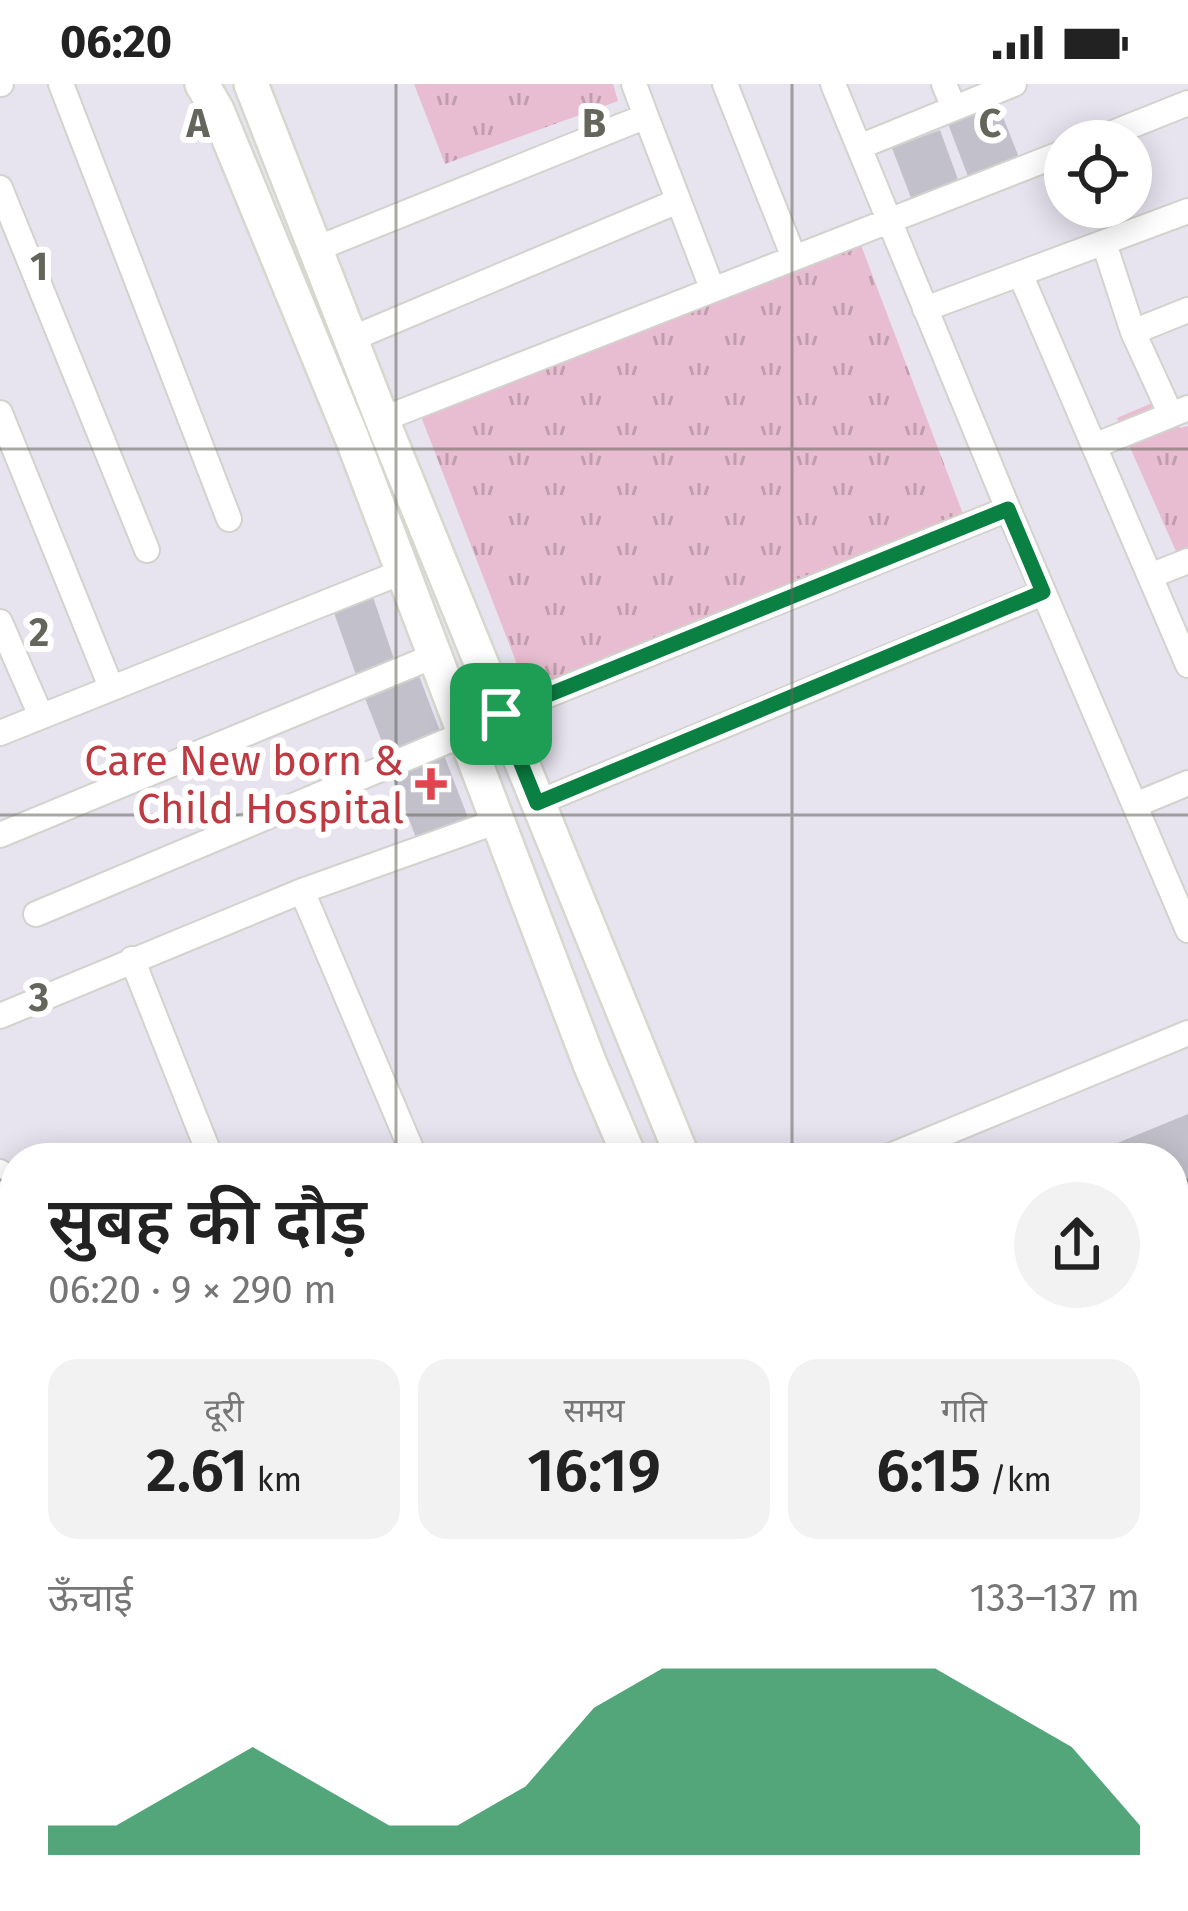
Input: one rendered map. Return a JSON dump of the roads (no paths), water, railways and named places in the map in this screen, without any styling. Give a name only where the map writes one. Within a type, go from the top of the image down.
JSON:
[{"type":"street","points":[[61,84],[229,519]]},
{"type":"street","points":[[202,84],[226,131],[402,572],[624,1143]]},
{"type":"street","points":[[251,84],[677,1143]]},
{"type":"street","points":[[634,84],[712,288]]},
{"type":"street","points":[[724,84],[794,258]]},
{"type":"street","points":[[833,84],[1188,929]]},
{"type":"street","points":[[944,84],[954,108]]},
{"type":"street","points":[[859,147],[1014,84]]},
{"type":"street","points":[[1146,120],[1188,103]]},
{"type":"street","points":[[316,249],[639,119],[644,111]]},
{"type":"street","points":[[382,419],[1044,161]]},
{"type":"street","points":[[0,188],[147,550]]},
{"type":"street","points":[[351,339],[678,201]]},
{"type":"street","points":[[925,309],[1188,211]]},
{"type":"street","points":[[1094,446],[1179,412],[1133,332],[1104,243]]},
{"type":"street","points":[[1021,276],[1188,665]]},
{"type":"street","points":[[1133,332],[1188,310]]},
{"type":"street","points":[[0,413],[111,687]]},
{"type":"street","points":[[501,714],[1008,509]]},
{"type":"street","points":[[1150,576],[1188,561]]},
{"type":"street","points":[[0,733],[402,572]]},
{"type":"street","points":[[537,803],[1043,592]]},
{"type":"street","points":[[0,622],[40,716]]},
{"type":"street","points":[[0,836],[434,656]]},
{"type":"street","points":[[36,914],[464,734]]},
{"type":"street","points":[[1135,805],[1188,783]]},
{"type":"street","points":[[0,1016],[302,891],[498,821]]},
{"type":"street","points":[[302,891],[409,1143]]},
{"type":"street","points":[[132,959],[206,1143]]},
{"type":"street","points":[[936,1143],[1188,1034]]},
{"type":"place","name":"Care New born & Child Hospital","points":[[431,784]]}]
